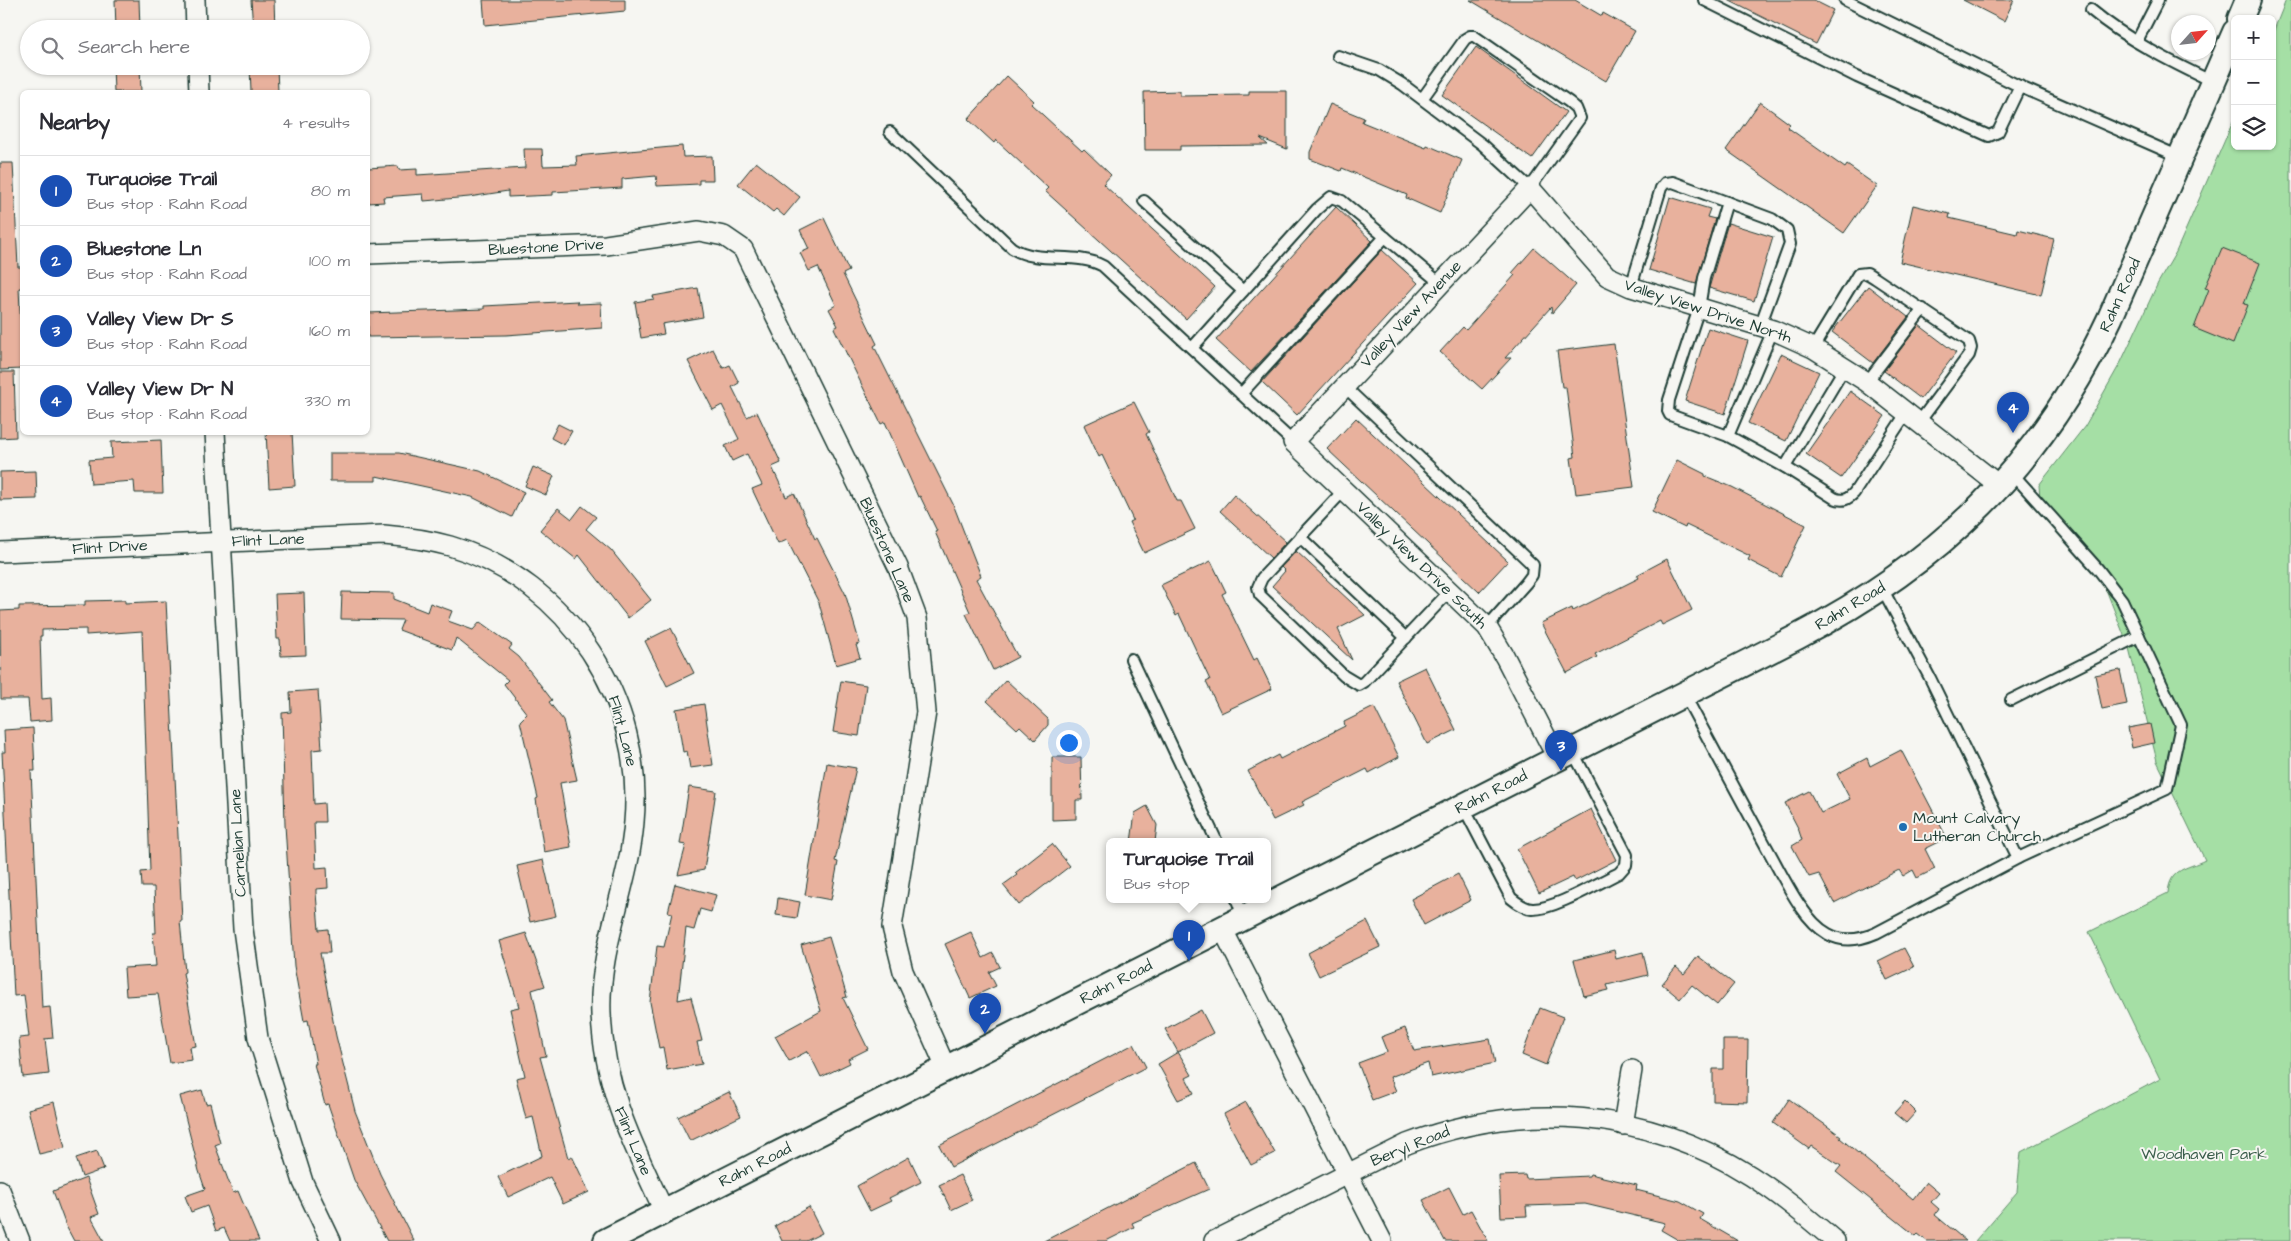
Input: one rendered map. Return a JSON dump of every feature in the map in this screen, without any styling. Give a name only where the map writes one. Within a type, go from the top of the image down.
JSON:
[{"type":"street","points":[[195,0],[196,20]]},
{"type":"street","points":[[2242,15],[2248,0]]},
{"type":"street","name":"Rahn Road","points":[[1271,894],[1464,806],[1817,627],[1882,588],[1955,531],[2006,479],[2056,416],[2090,358],[2110,318],[2231,41]]},
{"type":"street","points":[[198,75],[199,90]]},
{"type":"street","name":"Valley View Avenue","points":[[1292,442],[1530,188]]},
{"type":"street","name":"Valley View Drive North","points":[[1530,188],[1599,269],[1615,281],[1767,328],[1814,348],[1867,382],[1913,417],[2006,479]]},
{"type":"street","name":"Bluestone Drive","points":[[370,254],[606,245],[699,231],[724,236]]},
{"type":"street","name":"Bluestone Lane","points":[[724,236],[743,249],[898,567],[917,618],[926,712],[892,927],[903,971],[946,1068]]},
{"type":"street","name":"Carnelian Lane","points":[[215,435],[243,929],[258,1038],[303,1182],[331,1241]]},
{"type":"street","name":"Valley View Drive South","points":[[1292,442],[1487,627],[1565,754]]},
{"type":"street","name":"Flint Lane","points":[[220,542],[384,535],[417,538],[452,546],[488,562],[522,581],[551,604],[571,624],[595,656],[611,686],[624,722],[632,752],[636,789],[631,848],[606,950],[602,981],[601,1014],[605,1051],[613,1092],[626,1132],[664,1211]]},
{"type":"street","name":"Flint Drive","points":[[0,552],[220,542]]},
{"type":"street","name":"Rahn Road","points":[[606,1241],[1222,928],[1240,908]]},
{"type":"street","points":[[1222,928],[1382,1241]]},
{"type":"street","points":[[1623,1125],[1632,1070]]},
{"type":"street","name":"Beryl Road","points":[[1214,1241],[1347,1172],[1407,1144],[1439,1132],[1479,1122],[1556,1116],[1623,1125],[1681,1141],[1733,1165],[1780,1196],[1835,1241]]},
{"type":"street","points":[[0,1190],[20,1241]]},
{"type":"lane","points":[[1704,0],[1857,77],[1989,136],[1998,132],[2020,86]]},
{"type":"lane","points":[[1845,0],[2020,86],[2180,157]]},
{"type":"lane","points":[[2138,41],[2158,0]]},
{"type":"lane","points":[[2091,10],[2112,26],[2213,82]]},
{"type":"lane","points":[[1338,56],[1379,70],[1422,99],[1483,145],[1530,188],[1580,118],[1576,108],[1569,102],[1478,38],[1470,36],[1464,39],[1422,99]]},
{"type":"lane","points":[[890,132],[1012,248],[1032,256],[1091,262],[1103,266],[1292,442]]},
{"type":"lane","points":[[1631,287],[1662,185],[1673,182],[1727,202],[1778,222],[1790,234],[1790,244],[1767,328],[1728,436]]},
{"type":"lane","points":[[1192,348],[1317,209],[1330,197],[1342,201],[1440,284]]},
{"type":"lane","points":[[1144,201],[1243,291]]},
{"type":"lane","points":[[1727,202],[1704,278],[1699,308],[1670,400],[1668,411],[1677,418],[1728,436],[1785,467],[1834,498],[1846,500],[1913,417],[1969,355],[1972,348],[1969,340],[1867,273],[1858,274],[1814,348]]},
{"type":"lane","points":[[1241,394],[1385,237]]},
{"type":"lane","points":[[1867,382],[1923,309]]},
{"type":"lane","points":[[1785,467],[1845,368]]},
{"type":"lane","points":[[1344,386],[1533,565],[1532,575],[1487,627]]},
{"type":"lane","points":[[1684,694],[1790,888],[1810,918],[1828,934],[1837,938],[1855,940],[1876,933],[2018,858],[2167,789],[2181,725],[2122,600],[2098,568],[2006,479]]},
{"type":"lane","points":[[1344,490],[1258,583],[1258,591],[1344,676],[1353,682],[1361,684],[1450,590]]},
{"type":"lane","points":[[1300,537],[1406,638]]},
{"type":"lane","points":[[1882,588],[1930,678],[2018,858]]},
{"type":"lane","points":[[2010,700],[2139,636]]},
{"type":"lane","points":[[1132,659],[1215,838]]},
{"type":"lane","points":[[1464,806],[1511,898],[1519,905],[1531,909],[1548,907],[1619,873],[1626,865],[1627,855],[1565,754]]},
{"type":"green space","name":"Woodhaven Park","points":[[2286,0],[2291,0],[2291,1241],[1975,1241],[2017,1192],[2021,1152],[2160,1079],[2089,932],[2168,893],[2169,885],[2176,874],[2205,860],[2157,761],[2129,648],[2107,592],[2087,560],[2040,499],[2039,485],[2085,426],[2121,362],[2158,283],[2176,252],[2231,126],[2231,150],[2276,150],[2276,25]]},
{"type":"building","points":[[115,0],[139,0],[140,20],[116,20]]},
{"type":"building","points":[[251,0],[274,0],[275,20],[252,20]]},
{"type":"building","points":[[483,0],[625,0],[625,11],[485,25]]},
{"type":"building","points":[[1470,0],[1575,0],[1602,16],[1603,13],[1635,31],[1606,81]]},
{"type":"building","points":[[1728,0],[1813,0],[1833,10],[1816,44]]},
{"type":"building","points":[[1963,0],[2014,0],[2004,21]]},
{"type":"building","points":[[1476,47],[1566,112],[1532,159],[1442,95]]},
{"type":"building","points":[[113,75],[140,75],[141,90],[114,90]]},
{"type":"building","points":[[250,75],[277,75],[278,90],[251,90]]},
{"type":"building","points":[[1007,76],[1034,101],[1031,104],[1082,151],[1084,149],[1111,175],[1103,184],[1215,287],[1186,319],[1045,191],[1048,188],[996,140],[994,143],[968,119]]},
{"type":"building","points":[[1180,91],[1180,96],[1249,95],[1249,91],[1287,91],[1287,149],[1260,138],[1268,145],[1180,146],[1180,150],[1145,150],[1144,92]]},
{"type":"building","points":[[1760,102],[1790,124],[1787,127],[1845,168],[1847,165],[1877,186],[1844,233],[1726,150]]},
{"type":"building","points":[[1330,104],[1364,118],[1362,122],[1426,148],[1427,145],[1462,160],[1440,213],[1406,198],[1407,195],[1342,168],[1341,171],[1310,159],[1310,152]]},
{"type":"building","points":[[682,146],[683,157],[712,156],[713,180],[699,180],[699,184],[657,186],[656,176],[622,179],[622,188],[553,192],[553,195],[508,197],[508,191],[424,201],[423,194],[383,197],[384,202],[370,203],[370,168],[398,166],[399,170],[417,169],[417,175],[525,168],[524,149],[542,149],[543,166],[577,165],[576,156]]},
{"type":"building","points":[[756,162],[800,197],[784,216],[776,209],[773,212],[738,184]]},
{"type":"building","points":[[0,163],[13,163],[18,267],[20,267],[20,369],[0,370]]},
{"type":"building","points":[[1670,197],[1710,209],[1707,217],[1715,219],[1696,284],[1649,270]]},
{"type":"building","points":[[1913,205],[1950,214],[1949,218],[2017,234],[2018,230],[2054,239],[2041,295],[1900,262]]},
{"type":"building","points":[[1336,207],[1372,241],[1251,372],[1216,340]]},
{"type":"building","points":[[824,218],[849,271],[843,274],[877,344],[874,346],[953,504],[981,576],[976,579],[1018,657],[993,670],[966,614],[970,612],[935,532],[937,531],[920,496],[918,497],[885,422],[881,424],[834,328],[838,326],[829,309],[836,305],[818,267],[809,271],[800,253],[809,249],[800,230]]},
{"type":"building","points":[[1728,223],[1773,237],[1754,301],[1709,288]]},
{"type":"building","points":[[1534,248],[1576,285],[1552,313],[1551,307],[1505,358],[1511,358],[1482,389],[1440,352],[1463,327],[1466,330],[1515,275],[1512,273]]},
{"type":"building","points":[[2222,248],[2260,263],[2244,304],[2248,305],[2233,344],[2194,328],[2209,289],[2205,288]]},
{"type":"building","points":[[1382,250],[1418,283],[1297,415],[1262,382]]},
{"type":"building","points":[[1868,286],[1908,317],[1873,363],[1832,332]]},
{"type":"building","points":[[698,288],[703,317],[662,324],[664,334],[641,338],[635,302],[654,299],[653,296]]},
{"type":"building","points":[[577,301],[578,304],[601,303],[602,328],[506,335],[370,337],[370,313],[484,309],[484,306]]},
{"type":"building","points":[[1919,325],[1956,353],[1921,399],[1884,371]]},
{"type":"building","points":[[1708,328],[1748,341],[1725,414],[1685,401]]},
{"type":"building","points":[[1614,344],[1634,487],[1576,494],[1571,458],[1575,457],[1566,387],[1562,387],[1557,351]]},
{"type":"building","points":[[713,349],[723,368],[730,365],[739,383],[732,387],[747,417],[757,412],[781,463],[772,467],[786,497],[794,493],[815,539],[817,538],[845,593],[860,644],[856,645],[860,658],[836,665],[819,603],[787,540],[778,544],[752,489],[762,485],[747,454],[732,461],[725,446],[739,439],[722,405],[713,410],[688,361]]},
{"type":"building","points":[[1781,354],[1819,372],[1786,441],[1748,423]]},
{"type":"building","points":[[0,372],[14,372],[16,437],[0,438]]},
{"type":"building","points":[[1850,391],[1885,416],[1841,478],[1806,454]]},
{"type":"building","points":[[1134,402],[1149,432],[1146,434],[1177,501],[1181,501],[1195,529],[1144,553],[1129,522],[1133,520],[1102,455],[1099,457],[1084,425]]},
{"type":"building","points":[[1356,418],[1508,561],[1479,592],[1327,449]]},
{"type":"building","points":[[558,424],[572,431],[564,445],[551,438]]},
{"type":"building","points":[[266,435],[292,435],[295,486],[269,488]]},
{"type":"building","points":[[161,440],[163,493],[135,493],[134,481],[91,484],[89,460],[112,458],[111,442]]},
{"type":"building","points":[[330,453],[399,453],[480,471],[524,492],[512,517],[472,497],[376,476],[376,481],[330,481]]},
{"type":"building","points":[[1677,460],[1705,474],[1705,476],[1732,487],[1806,525],[1781,577],[1748,560],[1750,556],[1686,525],[1685,528],[1652,512]]},
{"type":"building","points":[[533,467],[554,476],[546,495],[525,486]]},
{"type":"building","points":[[36,471],[37,499],[0,500],[0,472]]},
{"type":"building","points":[[1234,495],[1286,542],[1271,558],[1220,511]]},
{"type":"building","points":[[582,506],[596,517],[586,529],[611,550],[651,600],[628,618],[579,555],[576,559],[540,530],[558,508],[572,519]]},
{"type":"building","points":[[1296,551],[1365,615],[1338,629],[1352,660],[1272,586],[1285,571],[1281,567]]},
{"type":"building","points":[[1667,559],[1692,610],[1662,625],[1660,621],[1595,654],[1597,657],[1567,673],[1541,623],[1572,608],[1573,611],[1639,578],[1637,575]]},
{"type":"building","points":[[1211,561],[1226,592],[1222,594],[1254,660],[1257,658],[1272,689],[1221,713],[1206,682],[1210,680],[1179,614],[1176,616],[1161,585]]},
{"type":"building","points":[[342,592],[394,593],[394,599],[427,612],[430,603],[452,611],[448,621],[473,630],[480,622],[512,645],[509,649],[519,657],[552,700],[549,702],[563,720],[577,780],[560,783],[571,847],[544,852],[536,799],[538,798],[520,721],[527,714],[504,684],[508,680],[456,638],[452,650],[399,630],[403,620],[341,619]]},
{"type":"building","points":[[304,593],[306,655],[281,656],[280,639],[277,639],[275,594]]},
{"type":"building","points":[[125,600],[125,603],[166,601],[182,921],[180,921],[185,972],[183,973],[196,1046],[190,1047],[192,1060],[170,1063],[158,994],[126,996],[124,968],[156,966],[153,933],[156,933],[154,887],[142,887],[141,872],[150,871],[142,631],[86,635],[86,629],[42,630],[42,636],[40,636],[42,699],[51,698],[52,720],[30,722],[28,699],[1,699],[0,611],[19,610],[19,606],[85,605],[85,601]]},
{"type":"building","points":[[671,628],[694,673],[667,686],[645,641]]},
{"type":"building","points":[[1425,667],[1456,730],[1427,744],[1396,681]]},
{"type":"building","points":[[2120,670],[2127,704],[2102,709],[2095,675]]},
{"type":"building","points":[[1006,680],[1048,719],[1048,725],[1035,740],[1020,726],[1017,729],[987,701]]},
{"type":"building","points":[[841,681],[866,685],[859,736],[833,732]]},
{"type":"building","points":[[318,690],[322,749],[312,750],[314,804],[324,803],[325,822],[314,822],[316,868],[327,867],[328,888],[316,889],[316,893],[319,930],[328,929],[330,953],[320,953],[336,1036],[355,1111],[380,1174],[414,1241],[387,1241],[354,1180],[328,1104],[325,1105],[314,1064],[316,1064],[308,1020],[304,1021],[294,966],[285,825],[282,713],[291,712],[290,692]]},
{"type":"building","points":[[704,704],[713,765],[690,768],[687,751],[683,752],[676,709]]},
{"type":"building","points":[[1374,707],[1399,757],[1369,773],[1367,769],[1302,802],[1304,805],[1273,820],[1248,771],[1278,755],[1280,759],[1345,726],[1344,722]]},
{"type":"building","points":[[2150,724],[2154,743],[2132,748],[2128,728]]},
{"type":"building","points":[[33,728],[35,771],[31,771],[42,1008],[50,1007],[53,1038],[45,1039],[49,1074],[23,1077],[19,1038],[29,1037],[24,995],[14,996],[2,752],[5,752],[4,730]]},
{"type":"building","name":"Mount Calvary Lutheran Church","points":[[1901,750],[1947,838],[1925,849],[1935,869],[1917,878],[1913,870],[1903,876],[1899,870],[1834,903],[1819,874],[1809,877],[1792,846],[1802,840],[1785,803],[1809,791],[1821,813],[1850,799],[1837,774],[1867,758],[1870,766]]},
{"type":"building","points":[[1052,757],[1081,757],[1082,800],[1076,800],[1076,819],[1052,820]]},
{"type":"building","points":[[827,763],[856,768],[835,861],[838,862],[831,900],[805,895]]},
{"type":"building","points":[[689,787],[716,791],[704,870],[678,875],[686,845],[680,844]]},
{"type":"building","points":[[1147,806],[1157,825],[1155,838],[1132,838],[1135,813]]},
{"type":"building","points":[[1591,809],[1616,860],[1575,881],[1573,877],[1539,893],[1517,849]]},
{"type":"building","points":[[1052,844],[1070,866],[1019,905],[1003,885],[1017,875],[1015,873]]},
{"type":"building","points":[[543,860],[556,916],[530,922],[517,866]]},
{"type":"building","points":[[1458,874],[1471,900],[1424,925],[1411,899]]},
{"type":"building","points":[[675,884],[716,895],[711,912],[700,909],[694,930],[686,928],[678,1000],[691,997],[702,1041],[697,1042],[702,1064],[667,1070],[663,1047],[659,1048],[650,1002],[657,946],[664,947],[672,913],[668,912]]},
{"type":"building","points":[[778,898],[800,902],[797,918],[776,915]]},
{"type":"building","points":[[1367,921],[1380,947],[1319,976],[1308,953]]},
{"type":"building","points":[[971,932],[983,958],[993,953],[1000,967],[989,972],[996,986],[970,998],[945,944]]},
{"type":"building","points":[[526,933],[545,986],[532,990],[546,1056],[540,1057],[568,1158],[572,1156],[589,1192],[563,1204],[550,1177],[508,1197],[498,1177],[542,1156],[533,1117],[526,1119],[516,1078],[525,1076],[510,1009],[519,1007],[499,941]]},
{"type":"building","points":[[829,937],[847,997],[843,998],[868,1049],[848,1059],[850,1063],[821,1077],[808,1051],[789,1061],[775,1036],[821,1011],[801,945]]},
{"type":"building","points":[[1904,948],[1914,967],[1887,980],[1878,961]]},
{"type":"building","points":[[1614,950],[1616,959],[1643,952],[1648,975],[1607,985],[1609,990],[1584,996],[1574,960]]},
{"type":"building","points":[[1698,956],[1734,984],[1717,1005],[1692,985],[1680,999],[1662,984],[1676,967],[1684,974]]},
{"type":"building","points":[[1540,1008],[1563,1017],[1546,1065],[1522,1055]]},
{"type":"building","points":[[1201,1010],[1213,1033],[1178,1052],[1165,1029]]},
{"type":"building","points":[[1405,1028],[1414,1051],[1490,1039],[1495,1063],[1431,1077],[1428,1063],[1390,1077],[1396,1091],[1372,1100],[1358,1063],[1387,1052],[1381,1037]]},
{"type":"building","points":[[1723,1040],[1748,1040],[1747,1102],[1713,1101],[1713,1069],[1723,1069]]},
{"type":"building","points":[[1134,1044],[1146,1067],[951,1167],[939,1145]]},
{"type":"building","points":[[1178,1052],[1192,1075],[1186,1078],[1194,1093],[1178,1100],[1158,1064]]},
{"type":"building","points":[[202,1090],[206,1104],[210,1103],[220,1143],[215,1145],[233,1193],[238,1191],[259,1241],[230,1241],[224,1228],[216,1231],[207,1206],[191,1212],[185,1196],[205,1189],[180,1096]]},
{"type":"building","points":[[729,1092],[741,1116],[690,1141],[678,1117]]},
{"type":"building","points":[[1789,1099],[1841,1136],[1840,1138],[1913,1199],[1926,1182],[1939,1193],[1931,1202],[1939,1209],[1935,1215],[1966,1241],[1927,1241],[1918,1234],[1916,1236],[1836,1172],[1841,1166],[1811,1146],[1809,1149],[1773,1123]]},
{"type":"building","points":[[1905,1101],[1916,1112],[1906,1123],[1894,1113]]},
{"type":"building","points":[[54,1102],[65,1148],[39,1154],[28,1109]]},
{"type":"building","points":[[1246,1102],[1275,1153],[1251,1165],[1224,1114]]},
{"type":"building","points":[[97,1151],[104,1169],[82,1177],[76,1158]]},
{"type":"building","points":[[909,1157],[921,1182],[889,1198],[891,1201],[870,1211],[857,1186]]},
{"type":"building","points":[[1196,1163],[1209,1189],[1132,1223],[1134,1227],[1106,1241],[1044,1241]]},
{"type":"building","points":[[1590,1174],[1637,1185],[1636,1190],[1680,1201],[1703,1214],[1700,1219],[1738,1241],[1680,1241],[1661,1230],[1665,1223],[1585,1204],[1526,1206],[1527,1216],[1501,1217],[1499,1176],[1525,1175],[1526,1179],[1589,1176]]},
{"type":"building","points":[[960,1175],[972,1200],[951,1210],[939,1185]]},
{"type":"building","points":[[86,1178],[99,1214],[91,1217],[104,1241],[74,1241],[66,1226],[53,1191]]},
{"type":"building","points":[[1449,1187],[1463,1214],[1471,1210],[1488,1241],[1445,1241],[1423,1200]]},
{"type":"building","points":[[809,1207],[822,1233],[806,1241],[782,1241],[775,1226]]},
{"type":"place","name":"Valley View Dr N","points":[[2013,433]]},
{"type":"place","name":"Valley View Dr S","points":[[1561,771]]},
{"type":"place","name":"Mount Calvary Lutheran Church","points":[[1903,827]]},
{"type":"place","name":"Turquoise Trail","points":[[1189,961]]},
{"type":"place","name":"Bluestone Ln","points":[[985,1034]]}]
